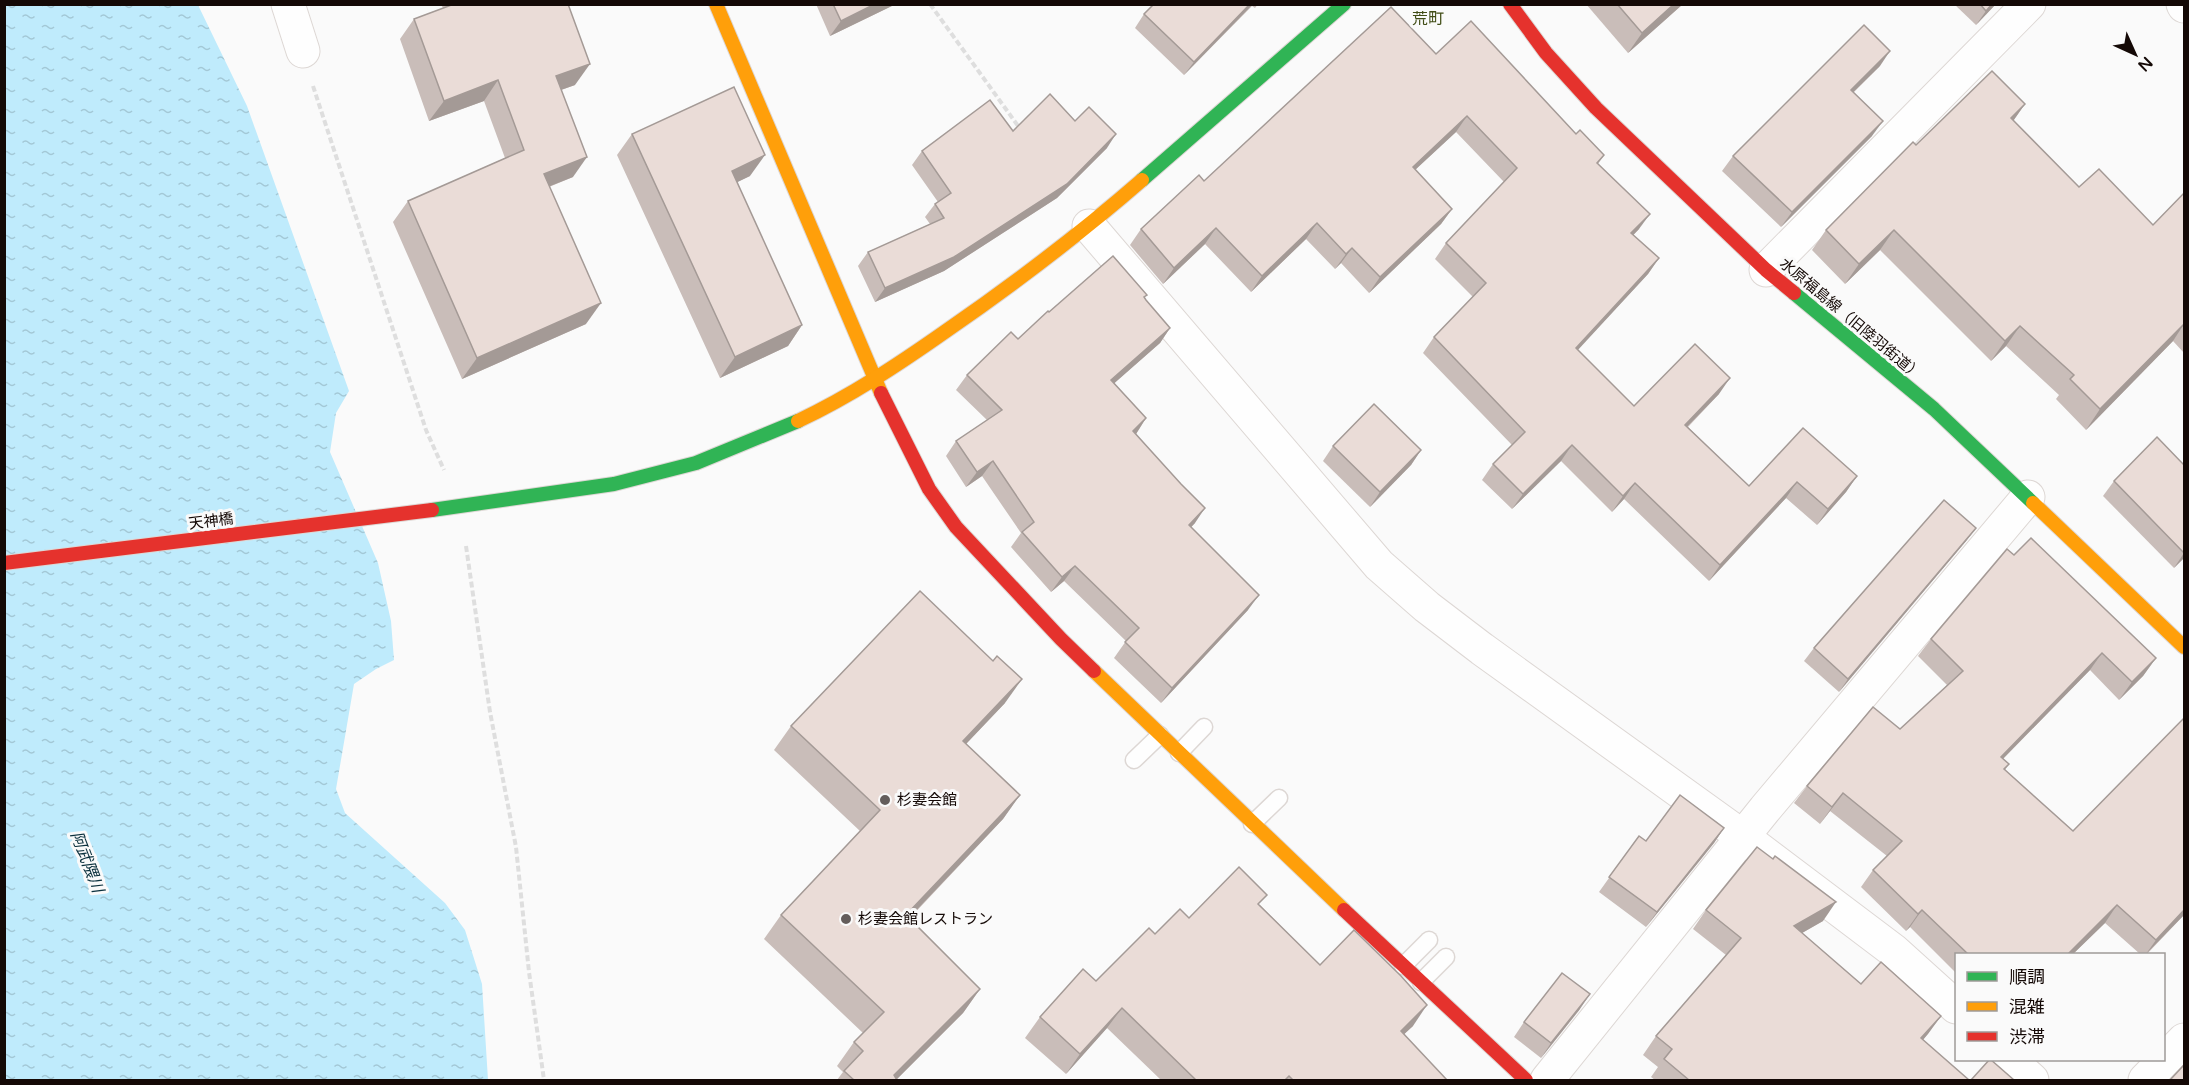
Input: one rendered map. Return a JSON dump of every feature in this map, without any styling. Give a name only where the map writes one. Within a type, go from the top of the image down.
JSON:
[{"type":"street","points":[[288,4],[303,51]]},
{"type":"street","points":[[716,4],[875,380],[929,489],[956,527],[1061,639],[1252,824],[1526,1080]]},
{"type":"street","name":"天神橋","points":[[4,563],[421,511],[614,484],[696,463],[770,434],[817,412],[875,380],[982,306],[1089,226],[1344,4]]},
{"type":"street","name":"水原福島線（旧陸羽街道）","points":[[1510,4],[1546,53],[1596,108],[1766,270],[1934,409],[2184,647]]},
{"type":"street","points":[[1766,270],[2029,4]]},
{"type":"street","points":[[1089,226],[1379,565],[1482,649],[1743,837],[1894,951],[1955,1006]]},
{"type":"street","points":[[1547,1080],[1772,800],[2028,497]]},
{"type":"street","points":[[2165,1059],[2184,1040]]},
{"type":"street","points":[[2012,1061],[2032,1080]]},
{"type":"street","points":[[2145,1080],[2164,1061]]},
{"type":"lane","points":[[1179,753],[1204,727]]},
{"type":"lane","points":[[1134,760],[1160,735]]},
{"type":"lane","points":[[1252,824],[1279,798]]},
{"type":"lane","points":[[1403,966],[1430,940]]},
{"type":"lane","points":[[1420,982],[1446,957]]},
{"type":"path","points":[[930,4],[1022,131]]},
{"type":"water","name":"阿武隈川","points":[[5,5],[198,5],[247,106],[349,391],[336,413],[330,452],[378,563],[391,621],[394,660],[354,684],[336,789],[345,813],[445,903],[465,930],[482,984],[488,1080],[5,1080]]},
{"type":"building","points":[[454,4],[568,4],[590,64],[556,76],[587,157],[544,174],[601,303],[477,358],[408,201],[524,150],[498,80],[444,101],[414,19]]},
{"type":"building","points":[[833,4],[875,4],[841,21]]},
{"type":"building","points":[[1154,4],[1250,4],[1194,62],[1144,14]]},
{"type":"building","points":[[1617,4],[1674,4],[1642,33]]},
{"type":"building","points":[[1980,4],[1992,4],[1986,11]]},
{"type":"building","points":[[1391,7],[1436,54],[1471,21],[1576,134],[1580,130],[1604,155],[1597,163],[1650,214],[1631,233],[1659,258],[1576,348],[1634,406],[1695,344],[1730,378],[1685,425],[1749,486],[1803,428],[1857,476],[1828,509],[1797,482],[1720,565],[1635,483],[1623,496],[1572,445],[1523,494],[1493,464],[1525,432],[1434,337],[1486,283],[1446,243],[1517,168],[1467,116],[1413,167],[1452,209],[1380,277],[1352,248],[1346,254],[1317,223],[1262,276],[1216,228],[1174,268],[1141,229],[1199,175],[1204,181]]},
{"type":"building","points":[[1864,25],[1890,51],[1851,90],[1883,121],[1792,212],[1733,156]]},
{"type":"building","points":[[1992,71],[2025,104],[2011,118],[2079,187],[2099,169],[2153,225],[2184,193],[2184,324],[2100,409],[2070,379],[2074,375],[2020,326],[2005,341],[1894,230],[1859,264],[1826,230],[1913,142],[1916,145]]},
{"type":"building","points":[[734,87],[765,155],[732,171],[802,325],[735,357],[632,134]]},
{"type":"building","points":[[1050,94],[1075,121],[1089,107],[1116,134],[1067,184],[954,257],[885,288],[868,252],[944,218],[935,204],[951,193],[922,151],[990,100],[1013,131]]},
{"type":"building","points":[[1113,256],[1147,295],[1144,297],[1146,300],[1170,328],[1111,380],[1146,418],[1133,431],[1205,508],[1189,525],[1259,595],[1172,688],[1125,642],[1139,628],[1075,566],[1062,577],[1022,532],[1034,522],[993,461],[977,472],[956,441],[1002,410],[967,375],[1011,332],[1018,339]]},
{"type":"building","points":[[1374,404],[1421,450],[1380,492],[1333,446]]},
{"type":"building","points":[[2157,437],[2184,465],[2184,553],[2114,481]]},
{"type":"building","points":[[1944,500],[1976,528],[1848,679],[1814,648]]},
{"type":"building","points":[[2031,538],[2156,658],[2132,682],[2102,653],[2001,757],[2009,764],[2004,769],[2073,831],[2184,718],[2184,910],[2156,940],[2117,905],[2069,953],[1967,953],[1922,910],[1918,914],[1873,870],[1902,841],[1843,793],[1832,807],[1807,786],[1873,707],[1900,729],[1963,671],[1931,639],[2007,549],[2014,555]]},
{"type":"building","name":"杉妻会館","points":[[920,591],[993,661],[997,656],[1022,679],[963,741],[1020,795],[906,915],[980,989],[894,1075],[897,1080],[854,1080],[844,1071],[863,1051],[854,1042],[884,1012],[781,915],[880,810],[791,726]]},
{"type":"building","points":[[1680,795],[1724,828],[1657,912],[1609,877],[1639,836],[1646,841]]},
{"type":"building","points":[[1757,847],[1773,859],[1775,856],[1836,902],[1794,926],[1861,984],[1881,962],[1941,1016],[1921,1038],[1969,1080],[1689,1080],[1664,1059],[1672,1049],[1656,1036],[1741,938],[1706,910]]},
{"type":"building","points":[[1239,867],[1267,895],[1258,904],[1320,965],[1354,930],[1401,976],[1427,1005],[1401,1031],[1447,1080],[1293,1080],[1289,1076],[1285,1080],[1196,1080],[1122,1008],[1080,1054],[1040,1017],[1083,969],[1096,981],[1149,928],[1155,934],[1180,909],[1189,918]]},
{"type":"building","points":[[1562,973],[1590,994],[1551,1043],[1524,1022]]},
{"type":"building","points":[[1988,1061],[1992,1061],[2014,1080],[1971,1080]]},
{"type":"building","points":[[2184,1065],[2184,1080],[2170,1080]]},
{"type":"traffic: fast","points":[[1142,180],[1344,4]]},
{"type":"traffic: fast","points":[[1794,293],[1934,409],[2033,503]]},
{"type":"traffic: fast","points":[[432,510],[614,484],[696,463],[798,421]]},
{"type":"traffic: slow","points":[[716,4],[881,393]]},
{"type":"traffic: slow","points":[[798,421],[874,379],[971,313],[1071,239],[1142,180]]},
{"type":"traffic: slow","points":[[2033,503],[2184,647]]},
{"type":"traffic: slow","points":[[1094,671],[1344,910]]},
{"type":"traffic: jam","points":[[1510,4],[1546,53],[1596,108],[1766,270],[1794,293]]},
{"type":"traffic: jam","points":[[881,393],[929,489],[956,527],[1094,671]]},
{"type":"traffic: jam","points":[[4,563],[432,510]]},
{"type":"traffic: jam","points":[[1344,910],[1526,1080]]},
{"type":"place","name":"杉妻会館","points":[[885,800]]},
{"type":"place","name":"杉妻会館レストラン","points":[[846,919]]},
{"type":"district","name":"荒町","points":[[1428,19]]}]
